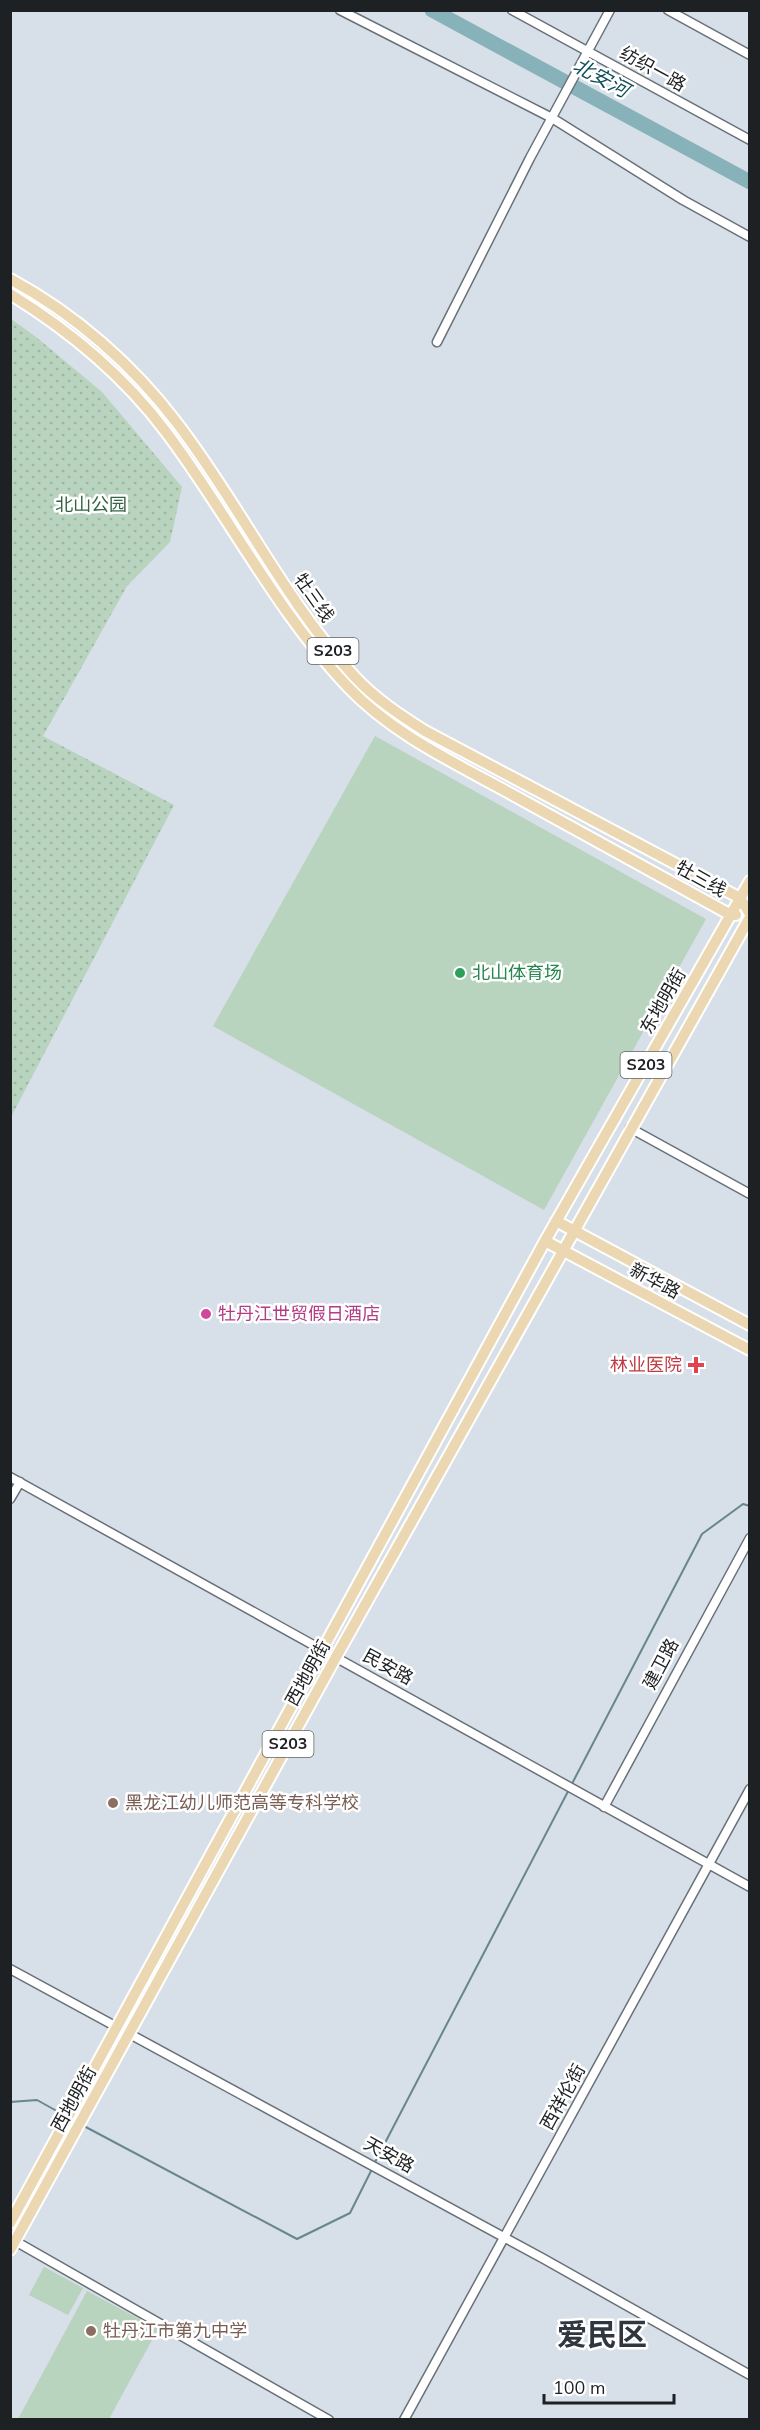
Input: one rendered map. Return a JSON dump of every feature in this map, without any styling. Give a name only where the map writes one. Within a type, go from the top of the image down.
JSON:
[{"type":"main road","name":"牡三线","points":[[10,279],[58,308],[102,342],[144,383],[178,424],[320,636],[355,677],[388,706],[425,731],[740,898],[750,915]]},
{"type":"main road","name":"牡三线","points":[[10,294],[50,318],[92,352],[133,393],[166,432],[293,619],[346,685],[378,716],[476,775],[731,915],[750,915]]},
{"type":"main road","name":"东地明街","points":[[551,1232],[750,881]]},
{"type":"main road","name":"东地明街","points":[[567,1240],[750,915]]},
{"type":"main road","name":"新华路","points":[[551,1232],[750,1350]]},
{"type":"main road","points":[[551,1232],[750,1326]]},
{"type":"main road","name":"西地明街","points":[[10,2223],[551,1232]]},
{"type":"main road","name":"西地明街","points":[[13,2246],[567,1240]]},
{"type":"street","points":[[340,10],[553,116],[682,200],[750,237]]},
{"type":"street","name":"纺织一路","points":[[512,10],[586,54],[750,140]]},
{"type":"street","points":[[437,342],[610,10]]},
{"type":"street","points":[[668,10],[750,55]]},
{"type":"street","points":[[630,1128],[750,1194]]},
{"type":"street","name":"民安路","points":[[10,1477],[750,1887]]},
{"type":"street","points":[[10,1499],[20,1482]]},
{"type":"street","name":"建卫路","points":[[604,1807],[750,1538]]},
{"type":"street","name":"西祥伦街","points":[[404,2420],[750,1790]]},
{"type":"street","name":"天安路","points":[[10,1969],[130,2032],[750,2375]]},
{"type":"street","points":[[13,2246],[329,2420]]},
{"type":"green space","name":"北山公园","points":[[11,319],[102,392],[182,487],[170,542],[127,586],[43,736],[174,805],[11,1117]]},
{"type":"green space","name":"北山体育场","points":[[375,736],[706,919],[544,1210],[213,1026]]},
{"type":"green space","points":[[44,2267],[83,2288],[68,2315],[29,2295]]},
{"type":"green space","points":[[87,2291],[158,2329],[109,2419],[18,2419]]},
{"type":"waterway","name":"北安河","points":[[432,10],[750,182]]},
{"type":"waterway","points":[[374,2164],[702,1534],[743,1504],[750,1506]]},
{"type":"waterway","points":[[10,2102],[37,2100],[64,2115]]},
{"type":"waterway","points":[[82,2125],[297,2239],[350,2213],[372,2169]]},
{"type":"place","name":"北山体育场","points":[[460,973]]},
{"type":"place","name":"牡丹江世贸假日酒店","points":[[206,1314]]},
{"type":"place","name":"林业医院","points":[[696,1365]]},
{"type":"place","name":"黑龙江幼儿师范高等专科学校","points":[[113,1803]]},
{"type":"place","name":"牡丹江市第九中学","points":[[91,2331]]},
{"type":"district","name":"爱民区","points":[[602,2335]]}]
